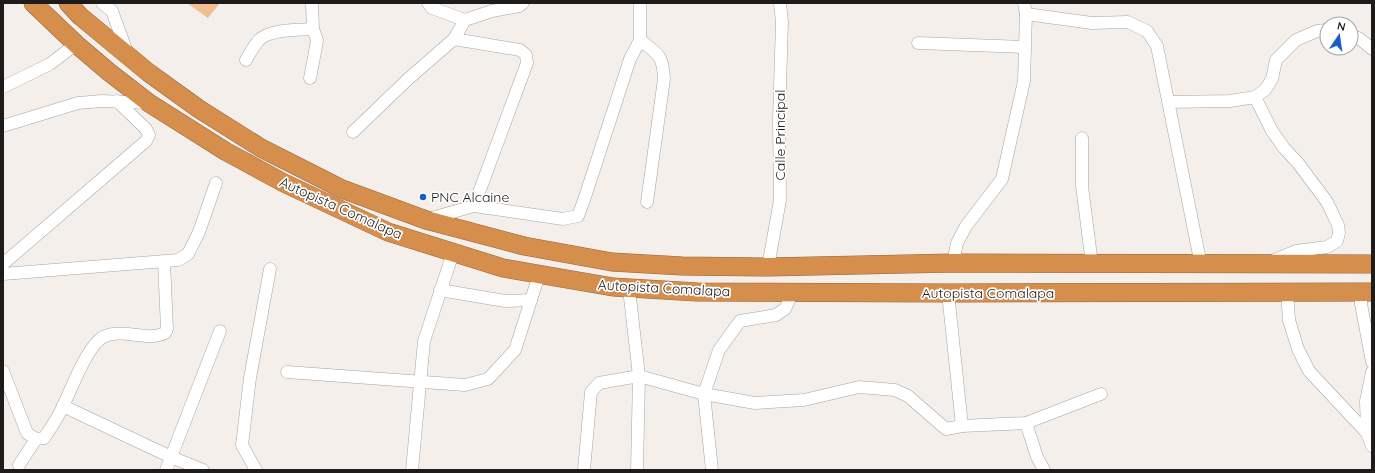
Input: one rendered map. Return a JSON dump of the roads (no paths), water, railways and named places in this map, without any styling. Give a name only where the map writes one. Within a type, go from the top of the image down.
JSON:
[{"type":"highway","name":"Autopista Comalapa","points":[[34,3],[76,44],[149,103],[225,151],[290,186],[388,232],[503,268],[629,289],[696,292],[1366,292]]},
{"type":"highway","name":"Autopista Comalapa","points":[[68,3],[80,16],[128,56],[199,109],[261,148],[342,189],[426,220],[524,246],[612,262],[682,266],[954,263],[1201,265],[1372,264]]},
{"type":"street","points":[[102,3],[112,11],[128,56]]},
{"type":"street","points":[[310,78],[317,40],[313,29],[312,3]]},
{"type":"street","points":[[428,3],[432,8],[465,20],[492,11],[519,6],[523,3]]},
{"type":"street","points":[[426,220],[474,206],[563,218],[578,216],[630,59],[640,40],[640,3]]},
{"type":"street","name":"Calle Principal","points":[[768,266],[780,200],[782,22],[780,3]]},
{"type":"street","points":[[954,263],[957,243],[966,226],[1002,179],[1024,81],[1025,9],[1092,23],[1128,22],[1147,31],[1157,46],[1201,265]]},
{"type":"street","points":[[353,132],[406,80],[454,39],[465,20]]},
{"type":"street","points":[[246,60],[261,39],[271,34],[286,30],[313,29]]},
{"type":"street","points":[[1168,102],[1230,102],[1255,97],[1265,90],[1272,79],[1276,60],[1296,40],[1319,31]]},
{"type":"street","points":[[454,39],[520,50],[526,55],[527,64],[474,206]]},
{"type":"street","points":[[1359,39],[1372,49]]},
{"type":"street","points":[[640,40],[659,55],[663,65],[664,79],[647,202]]},
{"type":"street","points":[[918,43],[1024,47]]},
{"type":"street","points":[[3,87],[50,64],[76,44]]},
{"type":"street","points":[[1255,97],[1272,131],[1327,202],[1338,225],[1339,233],[1336,241],[1326,247],[1296,251],[1266,264]]},
{"type":"street","points":[[3,126],[78,103],[117,101],[149,103]]},
{"type":"street","points":[[3,264],[146,140],[149,135],[146,129],[117,101]]},
{"type":"street","points":[[1082,138],[1082,186],[1092,264]]},
{"type":"street","points":[[3,274],[178,260],[188,254],[199,232],[216,184]]},
{"type":"street","points":[[412,470],[424,341],[453,253]]},
{"type":"street","points":[[18,465],[36,440],[44,438],[64,406],[83,364],[97,342],[104,336],[115,334],[152,336],[165,333],[167,329],[164,262]]},
{"type":"street","points":[[256,470],[242,445],[250,378],[270,269]]},
{"type":"street","points":[[287,372],[464,385],[488,379],[515,350],[539,275]]},
{"type":"street","points":[[629,289],[639,376],[638,470]]},
{"type":"street","points":[[440,290],[505,301],[531,300]]},
{"type":"street","points":[[712,470],[704,394],[719,350],[740,321],[776,315],[785,309],[793,292]]},
{"type":"street","points":[[1287,292],[1289,320],[1298,349],[1309,372],[1366,433],[1372,446]]},
{"type":"street","points":[[1366,292],[1372,362]]},
{"type":"street","points":[[948,293],[962,426]]},
{"type":"street","points":[[166,470],[220,330]]},
{"type":"street","points":[[3,371],[27,433],[36,440]]},
{"type":"street","points":[[1366,433],[1366,401],[1372,372]]},
{"type":"street","points":[[584,470],[591,392],[599,383],[639,376],[704,394],[755,403],[804,400],[859,387],[895,390],[908,396],[946,429],[962,426],[1026,423],[1101,394]]},
{"type":"street","points":[[64,406],[171,457],[203,470]]},
{"type":"street","points":[[1026,423],[1037,457],[1044,470]]},
{"type":"place","name":"PNC Alcaine","points":[[423,197]]}]
